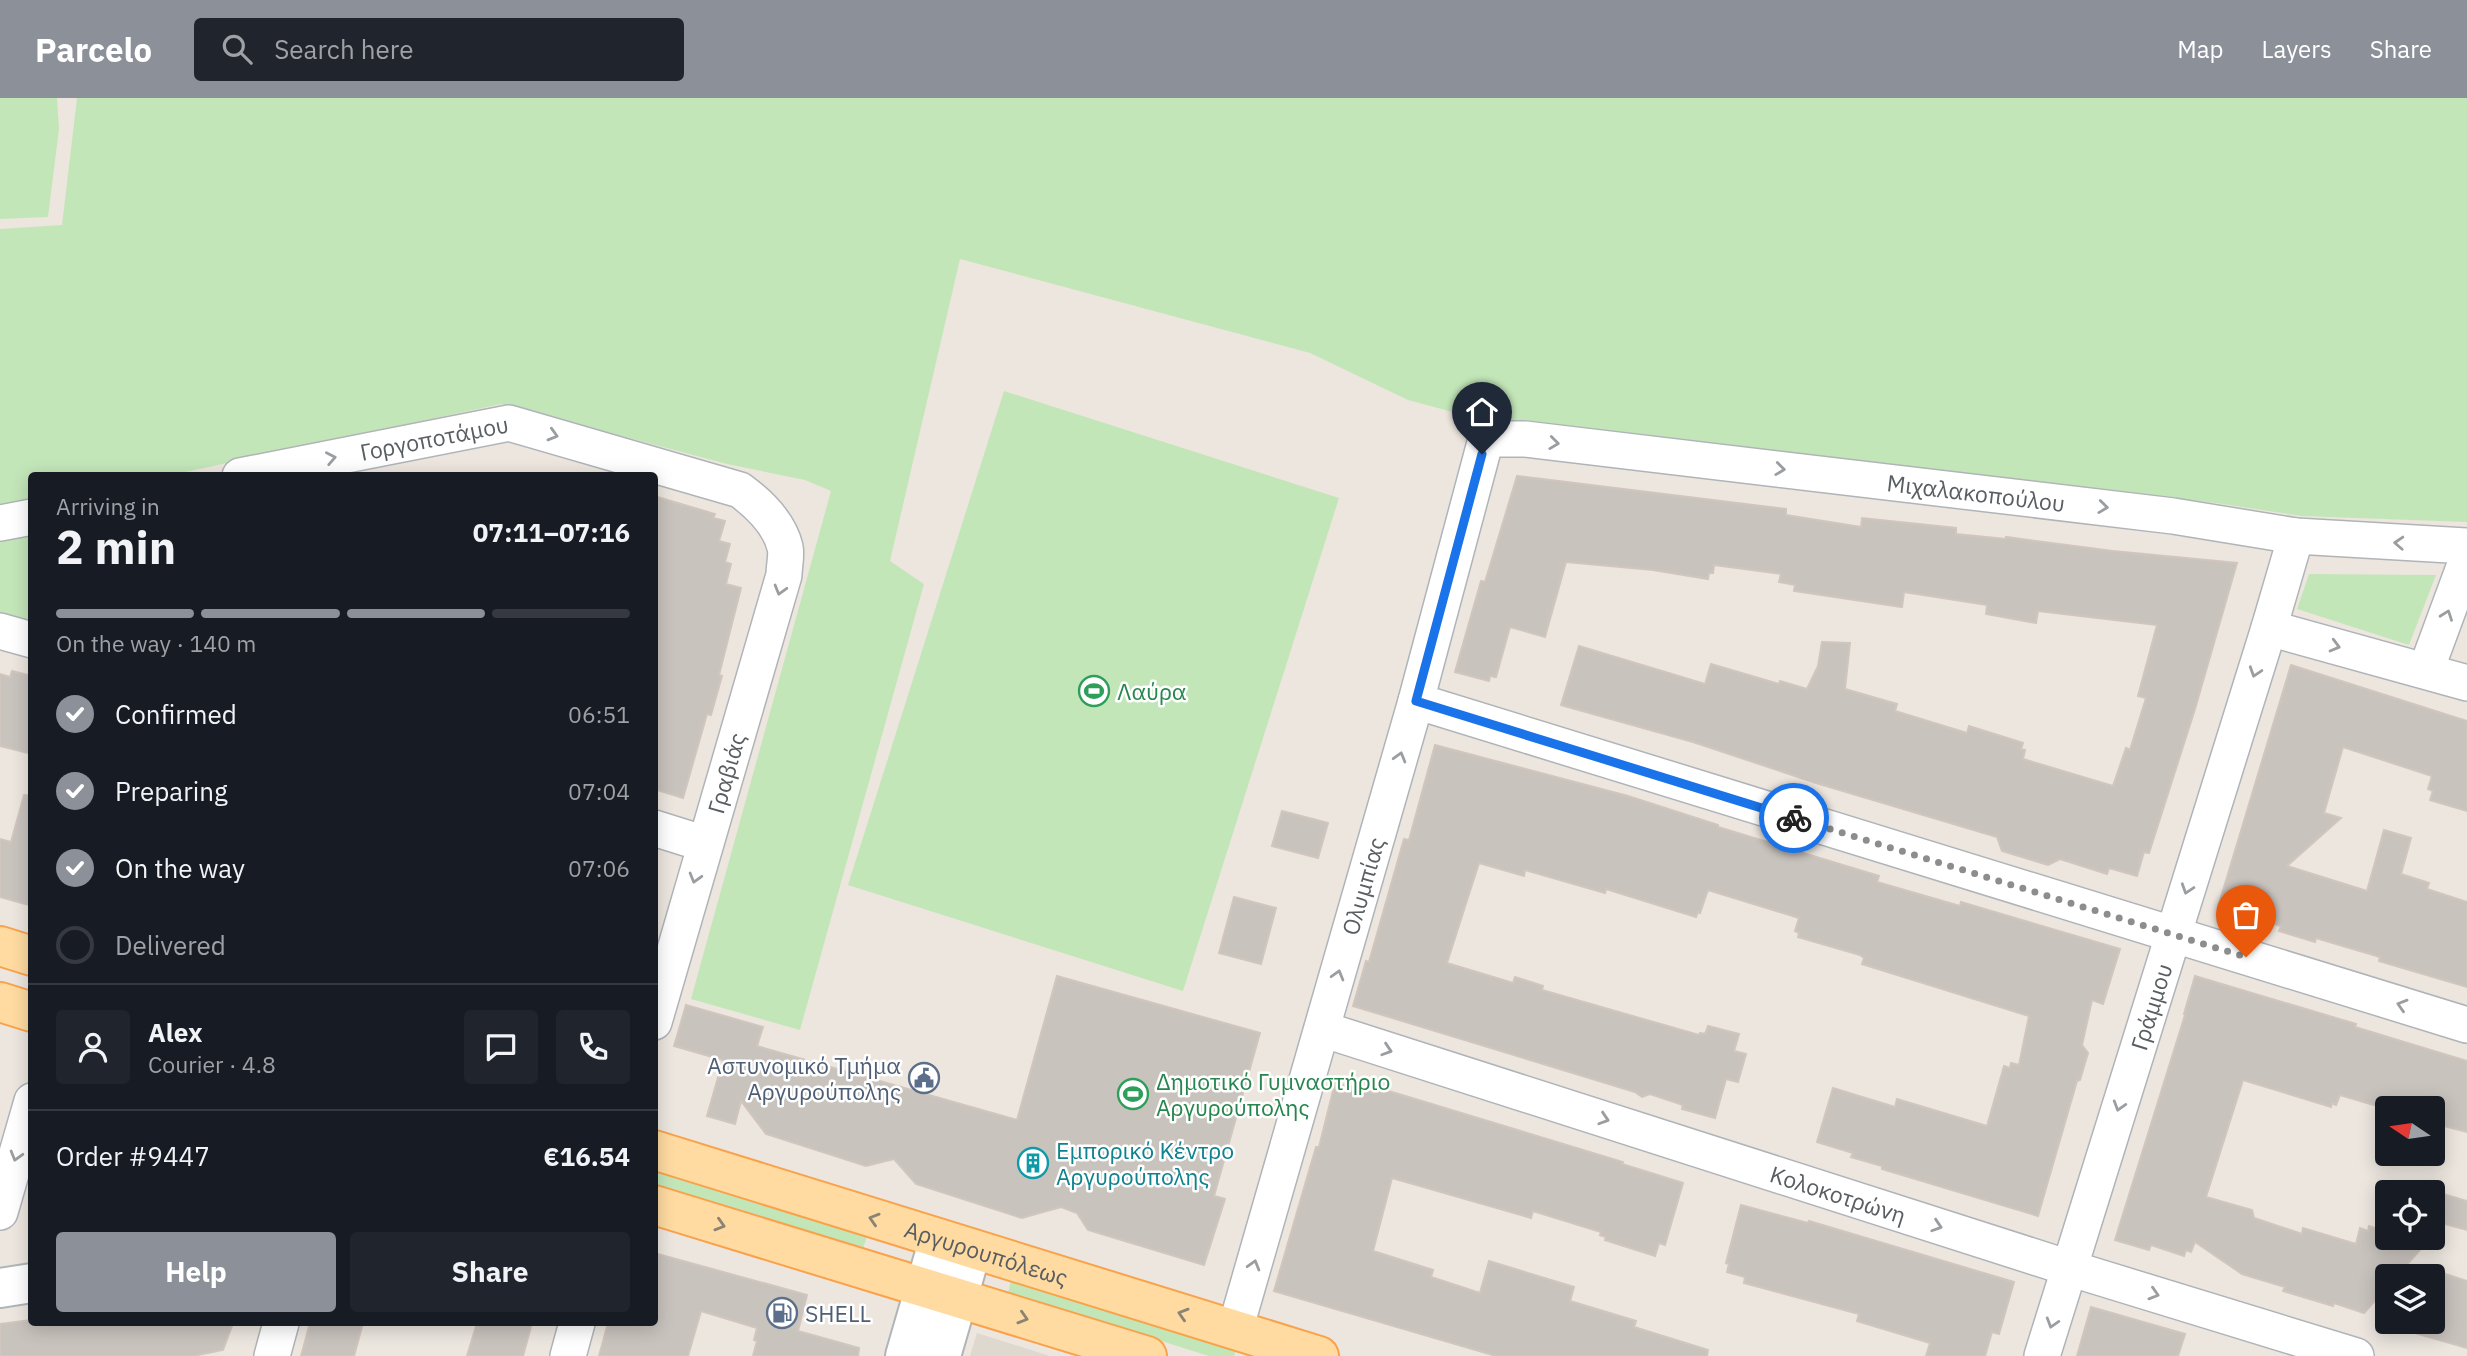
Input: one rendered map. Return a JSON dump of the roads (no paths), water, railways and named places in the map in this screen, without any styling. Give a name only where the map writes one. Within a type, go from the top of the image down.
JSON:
[{"type":"main road","points":[[0,946],[28,955]]},
{"type":"main road","points":[[0,1002],[28,1011]]},
{"type":"main road","name":"Αργυρουπόλεως","points":[[658,1151],[1319,1356]]},
{"type":"main road","points":[[658,1206],[1147,1356]]},
{"type":"main road","points":[[905,1356],[941,1293],[956,1244]]},
{"type":"main road","points":[[0,1288],[28,1284]]},
{"type":"main road","points":[[941,1293],[941,1356]]},
{"type":"street","name":"Γοργοποτάμου","points":[[260,472],[509,423],[740,490],[761,505],[774,524]]},
{"type":"street","name":"Μιχαλακοπούλου","points":[[1486,439],[1525,439],[2159,514],[2296,536],[2467,546]]},
{"type":"street","name":"Ολυμπίας","points":[[1235,1330],[1416,701],[1486,439]]},
{"type":"street","points":[[0,523],[28,518]]},
{"type":"street","name":"Γραβιάς","points":[[658,1008],[784,575],[785,547],[774,524]]},
{"type":"street","name":"Γράμμου","points":[[2042,1356],[2296,536]]},
{"type":"street","points":[[2426,670],[2467,559]]},
{"type":"street","points":[[2269,628],[2467,683]]},
{"type":"street","points":[[0,631],[28,639]]},
{"type":"street","points":[[1416,701],[2467,1025]]},
{"type":"street","points":[[658,829],[705,844]]},
{"type":"street","name":"Κολοκοτρώνη","points":[[1322,1029],[2069,1268],[2356,1356]]},
{"type":"street","points":[[0,1212],[28,1115]]},
{"type":"street","points":[[272,1356],[280,1326]]},
{"type":"street","points":[[568,1356],[576,1326]]},
{"type":"place","name":"Λαύρα","points":[[1094,691]]},
{"type":"place","name":"Αστυνομικό Τμήμα Αργυρούπολης","points":[[924,1078]]},
{"type":"place","name":"Δημοτικό Γυμναστήριο Αργυρούπολης","points":[[1133,1094]]},
{"type":"place","name":"Εμπορικό Κέντρο Αργυρούπολης","points":[[1033,1163]]},
{"type":"place","name":"SHELL","points":[[782,1313]]}]
